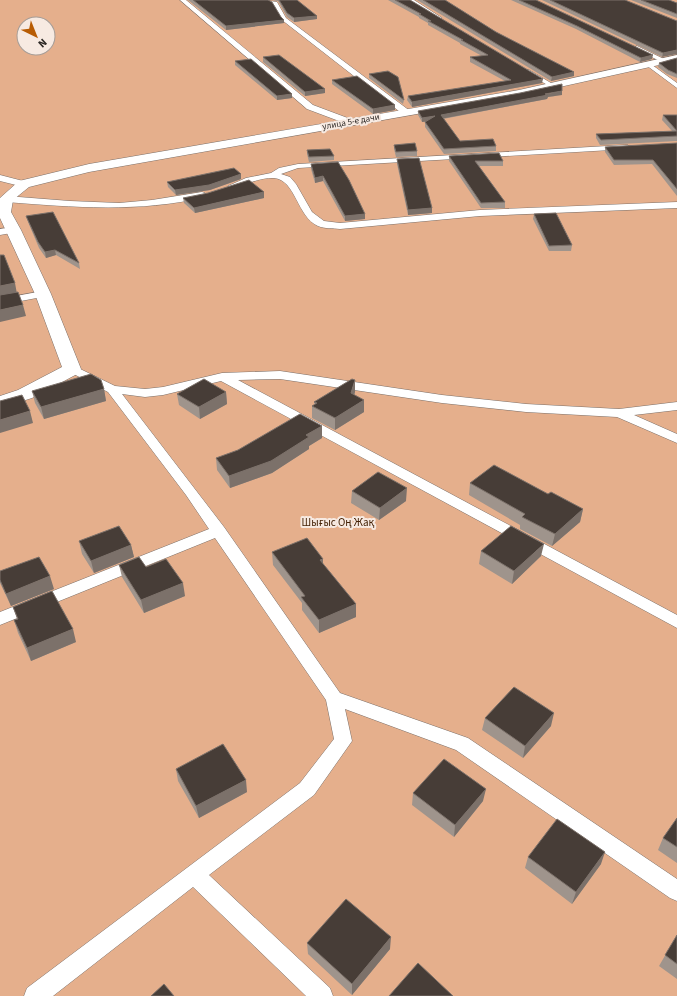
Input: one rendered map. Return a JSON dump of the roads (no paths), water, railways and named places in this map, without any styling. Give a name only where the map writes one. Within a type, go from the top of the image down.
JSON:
[{"type":"street","name":"улица 5-е дачи","points":[[24,184],[89,168],[553,86],[677,58]]},
{"type":"street","points":[[0,402],[24,394],[72,369],[43,294],[7,231],[4,212],[6,199],[24,184]]},
{"type":"lane","points":[[183,0],[310,107],[350,122]]},
{"type":"lane","points":[[266,0],[275,3],[284,19],[407,113]]},
{"type":"lane","points":[[410,0],[444,21]]},
{"type":"lane","points":[[628,44],[664,61]]},
{"type":"lane","points":[[648,64],[677,86]]},
{"type":"lane","points":[[519,66],[553,86]]},
{"type":"lane","points":[[227,188],[249,180],[274,175],[282,170],[298,166],[635,147]]},
{"type":"lane","points":[[274,175],[287,179],[293,186],[308,214],[320,224],[340,226],[480,213],[677,204]]},
{"type":"lane","points":[[0,178],[24,184]]},
{"type":"lane","points":[[6,199],[72,204],[134,205],[212,193]]},
{"type":"lane","points":[[0,302],[43,294]]},
{"type":"lane","points":[[72,369],[112,390],[145,393],[163,391],[222,377],[280,375],[442,399],[526,408],[619,413],[677,406]]},
{"type":"lane","points":[[222,377],[677,622]]},
{"type":"lane","points":[[35,996],[307,789],[343,741],[334,698],[192,492],[112,390]]},
{"type":"lane","points":[[619,413],[677,440]]},
{"type":"lane","points":[[0,619],[219,531]]},
{"type":"lane","points":[[334,698],[462,744],[677,891]]},
{"type":"lane","points":[[194,874],[322,996]]},
{"type":"park label","name":"Шығыс Оң Жақ","points":[[338,522]]}]
